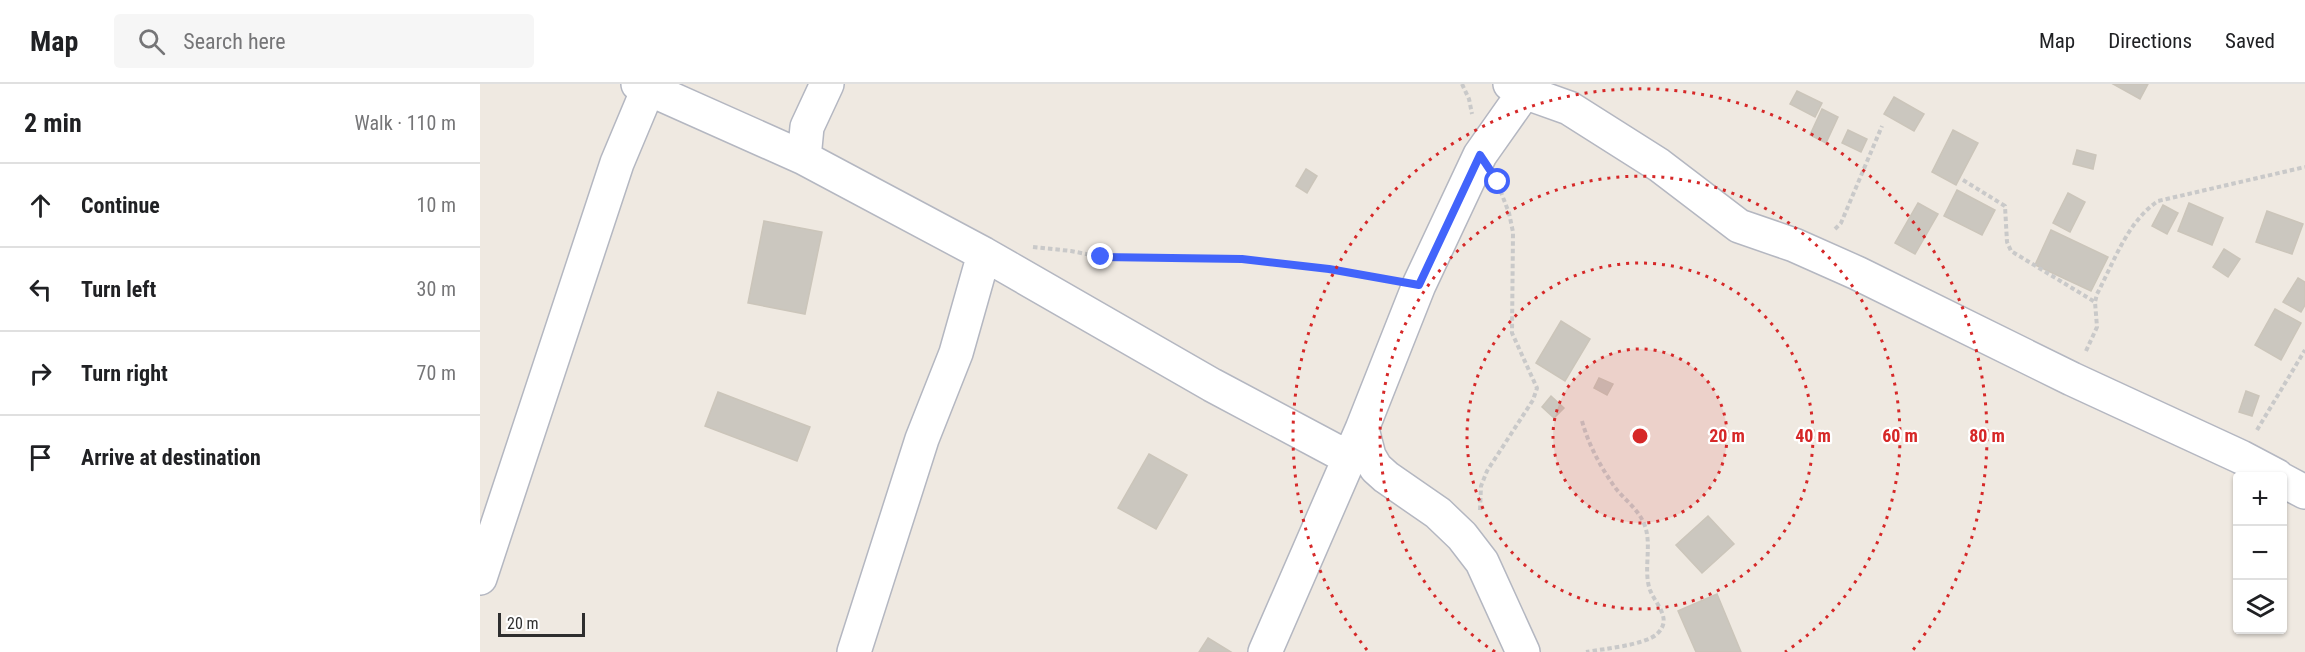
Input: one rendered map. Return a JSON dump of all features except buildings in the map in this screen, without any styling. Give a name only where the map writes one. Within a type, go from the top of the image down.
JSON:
[{"type":"street","points":[[804,158],[807,127],[827,84]]},
{"type":"street","points":[[480,578],[643,87],[804,158],[984,255],[1212,385],[1348,458]]},
{"type":"street","points":[[1265,652],[1362,429],[1419,285],[1480,155],[1521,87],[1569,108],[1611,134],[1659,165],[1739,226],[1794,245],[1947,316],[2268,472]]},
{"type":"street","points":[[854,652],[922,439],[956,353],[984,255]]},
{"type":"street","points":[[1362,429],[1369,456],[1376,468],[1438,513],[1482,562],[1523,652]]},
{"type":"street","points":[[2287,482],[2305,492]]},
{"type":"path","points":[[1794,245],[1822,240],[1841,223],[1882,126]]},
{"type":"path","points":[[1480,155],[1498,182],[1509,213],[1514,251],[1512,333],[1537,388],[1533,400],[1484,478],[1481,486],[1480,514]]},
{"type":"path","points":[[2072,378],[2097,327],[2095,302],[2133,225],[2143,211],[2158,201],[2305,167]]},
{"type":"path","points":[[1963,180],[2005,206],[2007,242],[2011,251],[2095,302]]},
{"type":"path","points":[[984,255],[1038,246],[1101,257],[1242,259],[1329,269],[1419,285]]},
{"type":"path","points":[[2241,457],[2305,350]]},
{"type":"path","points":[[1582,421],[1586,437],[1612,484],[1633,504],[1645,527],[1650,588],[1664,616],[1662,627],[1656,635],[1646,640],[1586,652]]},
{"type":"route","points":[[1101,257],[1177,260],[1242,259],[1329,269],[1419,285],[1480,155],[1498,182]]}]
